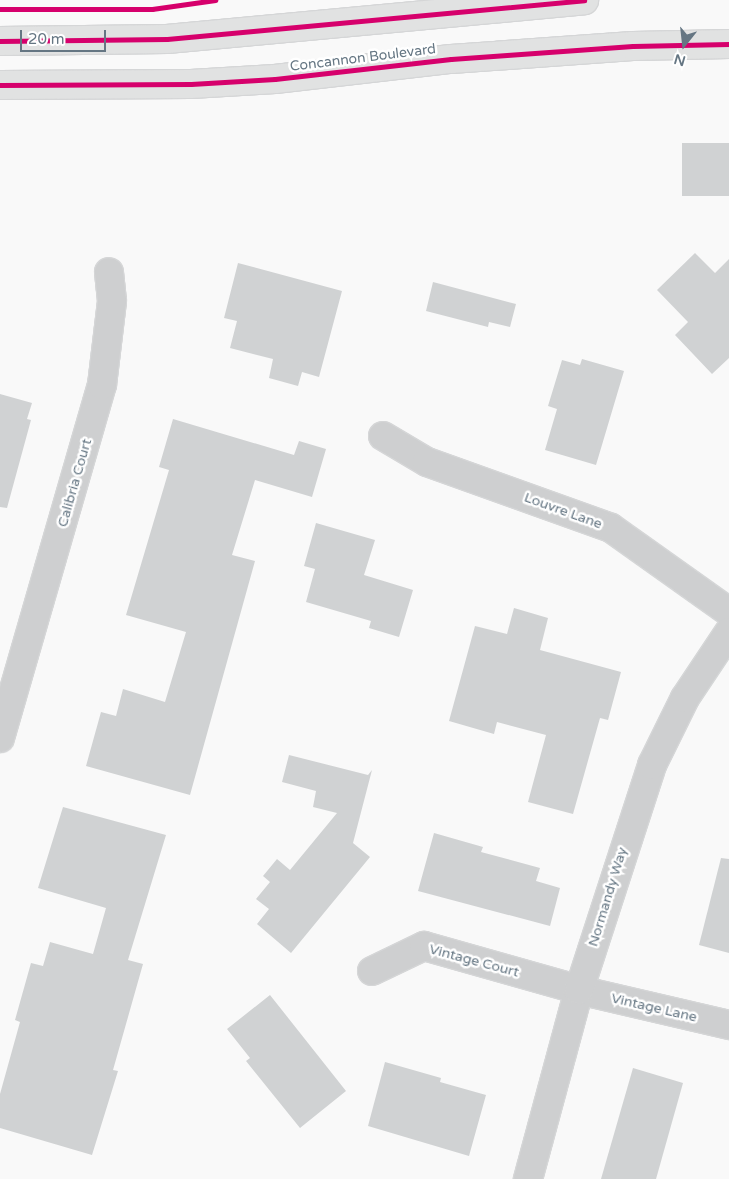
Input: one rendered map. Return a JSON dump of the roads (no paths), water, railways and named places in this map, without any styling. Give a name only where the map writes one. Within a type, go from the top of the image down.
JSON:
[{"type":"main road","points":[[0,41],[167,40],[584,0]]},
{"type":"main road","name":"Concannon Boulevard","points":[[0,85],[191,84],[275,79],[461,58],[634,46],[729,44]]},
{"type":"street","name":"Calibria Court","points":[[0,738],[7,688],[102,386],[111,310],[109,272]]},
{"type":"street","name":"Louvre Lane","points":[[384,436],[427,462],[611,528],[729,612]]},
{"type":"street","name":"Normandy Way","points":[[528,1179],[579,990],[652,765],[685,698],[729,632]]},
{"type":"street","name":"Vintage Court","points":[[372,971],[424,946],[579,990]]},
{"type":"street","name":"Vintage Lane","points":[[579,990],[729,1025]]}]
